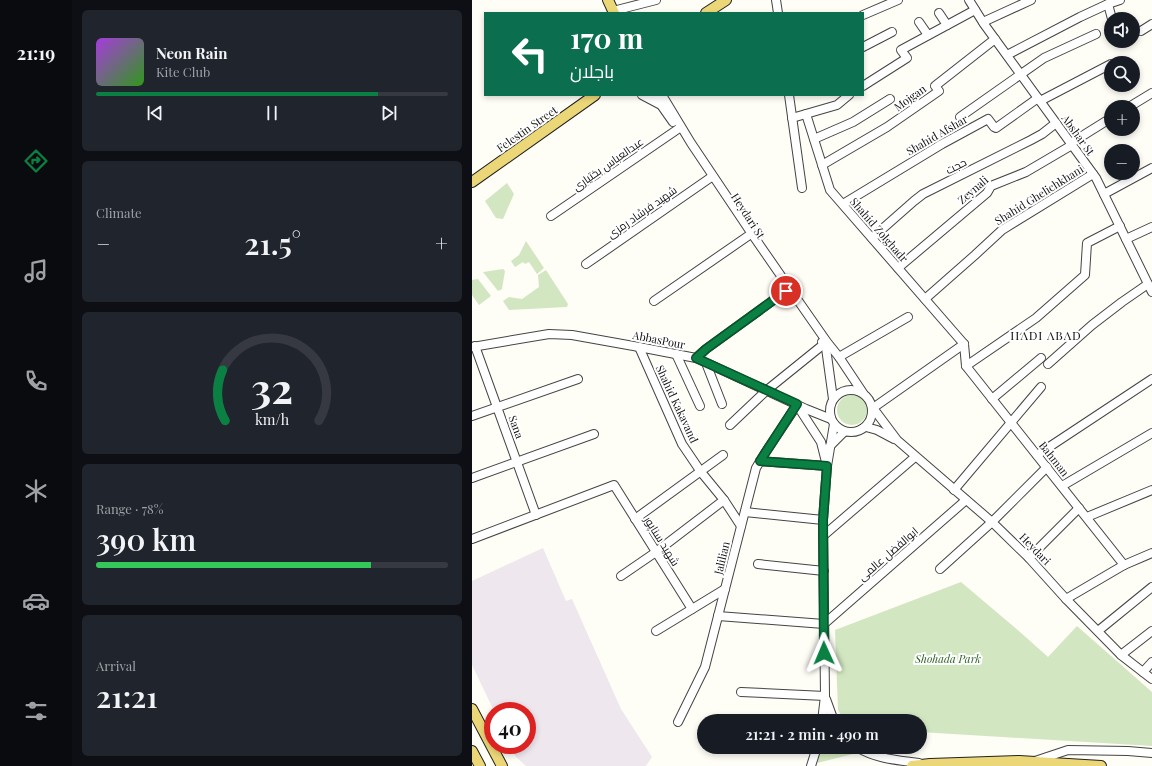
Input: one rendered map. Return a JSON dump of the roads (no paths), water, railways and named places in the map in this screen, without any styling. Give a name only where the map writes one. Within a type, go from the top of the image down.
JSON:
[{"type":"main road","points":[[608,0],[614,12]]},
{"type":"main road","points":[[708,12],[726,0]]},
{"type":"main road","points":[[718,12],[734,0]]},
{"type":"main road","name":"Felestin Street","points":[[472,175],[585,96]]},
{"type":"main road","name":"Felestin Street","points":[[472,182],[594,96]]},
{"type":"main road","points":[[472,709],[502,766]]},
{"type":"main road","points":[[472,752],[480,766]]},
{"type":"main road","points":[[912,766],[1016,761],[1095,766]]},
{"type":"street","points":[[614,12],[656,0]]},
{"type":"street","points":[[776,0],[778,12]]},
{"type":"street","points":[[864,15],[898,0]]},
{"type":"street","name":"Abshar St","points":[[969,0],[995,39],[1093,174],[1150,287]]},
{"type":"street","points":[[983,22],[1031,0]]},
{"type":"street","points":[[1007,55],[1080,17],[1120,0]]},
{"type":"street","points":[[1108,4],[1110,12]]},
{"type":"street","points":[[864,85],[907,58],[901,50],[975,10]]},
{"type":"street","points":[[939,13],[947,25]]},
{"type":"street","points":[[919,22],[928,35]]},
{"type":"street","points":[[1141,30],[1152,24]]},
{"type":"street","points":[[864,46],[892,32]]},
{"type":"street","points":[[960,117],[1020,73],[1044,58],[1096,34]]},
{"type":"street","name":"Mojgan","points":[[822,165],[887,127],[939,91],[935,86],[995,39]]},
{"type":"street","points":[[1039,100],[1104,68]]},
{"type":"street","points":[[1140,100],[1152,93]]},
{"type":"street","points":[[644,96],[660,104]]},
{"type":"street","name":"Heydari St","points":[[655,96],[748,236],[786,291],[827,346]]},
{"type":"street","name":"Heydari St","points":[[663,96],[691,143],[827,346]]},
{"type":"street","points":[[789,96],[802,188]]},
{"type":"street","points":[[792,118],[837,105],[848,96]]},
{"type":"street","points":[[814,139],[853,122],[890,99]]},
{"type":"street","name":"Shahid Afshar","points":[[843,204],[942,144],[988,119],[996,128],[1039,100]]},
{"type":"street","name":"Shahid Zolghadr","points":[[806,114],[830,190],[964,344]]},
{"type":"street","name":"حجت","points":[[872,238],[924,194],[1031,140],[1042,134],[1056,123]]},
{"type":"street","name":"Zeynali","points":[[898,268],[987,193],[991,186],[1026,172],[1104,123]]},
{"type":"street","name":"عبدالعباس بختیاری","points":[[551,216],[678,129]]},
{"type":"street","points":[[1104,194],[1152,168]]},
{"type":"street","name":"Shahid Ghelichkhani","points":[[925,299],[1002,230],[1093,174]]},
{"type":"street","name":"شهید فرشاد رمزی","points":[[586,264],[710,178]]},
{"type":"street","points":[[832,421],[844,432],[856,432],[866,427],[870,422],[873,408],[964,344],[966,366],[1036,318],[1085,275],[1087,243],[1120,226]]},
{"type":"street","points":[[1126,239],[1152,227]]},
{"type":"street","points":[[654,301],[748,236]]},
{"type":"street","points":[[1048,364],[1092,325],[1122,302],[1150,287]]},
{"type":"street","points":[[696,358],[706,349],[786,291]]},
{"type":"street","points":[[839,357],[908,317]]},
{"type":"street","name":"AbbasPour","points":[[474,347],[548,334],[572,335],[696,358],[832,421]]},
{"type":"street","points":[[827,346],[839,357],[863,393]]},
{"type":"street","points":[[730,425],[767,390],[827,346]]},
{"type":"street","points":[[827,346],[833,400]]},
{"type":"street","name":"Sana","points":[[474,347],[536,514]]},
{"type":"street","name":"Shahid Kakavand","points":[[638,347],[682,444],[701,472],[724,500],[741,526]]},
{"type":"street","points":[[676,354],[700,406]]},
{"type":"street","points":[[992,399],[1041,358]]},
{"type":"street","points":[[706,363],[722,404]]},
{"type":"street","name":"Bahman","points":[[966,366],[1124,565]]},
{"type":"street","points":[[472,416],[578,379]]},
{"type":"street","points":[[1037,455],[1152,379]]},
{"type":"street","points":[[954,490],[1041,388]]},
{"type":"street","points":[[823,714],[825,696],[823,520],[832,421],[830,406],[833,400],[843,391],[857,390],[863,393],[868,397],[873,408],[897,440]]},
{"type":"street","points":[[797,404],[821,442],[827,466]]},
{"type":"street","name":"Jalilian","points":[[678,722],[705,667],[756,468],[797,404]]},
{"type":"street","points":[[866,427],[877,430],[897,440]]},
{"type":"street","points":[[830,446],[844,432]]},
{"type":"street","points":[[1062,486],[1152,433]]},
{"type":"street","points":[[472,478],[594,434]]},
{"type":"street","name":"Heydari","points":[[897,440],[992,522],[1029,558],[1098,632],[1121,654],[1152,679]]},
{"type":"street","points":[[635,518],[723,455]]},
{"type":"street","points":[[823,536],[915,457]]},
{"type":"street","points":[[760,461],[827,466]]},
{"type":"street","points":[[940,569],[992,522],[1047,467]]},
{"type":"street","name":"شهید سناپور","points":[[536,514],[614,485],[692,609]]},
{"type":"street","points":[[1086,517],[1152,490]]},
{"type":"street","points":[[621,576],[656,552],[724,500]]},
{"type":"street","name":"ابوالفضل عالمی","points":[[824,624],[966,500]]},
{"type":"street","points":[[1029,558],[1079,508]]},
{"type":"street","points":[[745,512],[823,520]]},
{"type":"street","points":[[472,539],[536,514]]},
{"type":"street","points":[[1066,599],[1124,565],[1152,553]]},
{"type":"street","points":[[758,564],[824,571]]},
{"type":"street","points":[[1098,632],[1152,587]]},
{"type":"street","points":[[656,631],[725,588]]},
{"type":"street","points":[[718,616],[824,624]]},
{"type":"street","points":[[1121,654],[1152,631]]},
{"type":"street","points":[[1143,672],[1152,662]]},
{"type":"street","points":[[741,692],[825,696]]},
{"type":"street","points":[[825,696],[831,714]]},
{"type":"street","points":[[1033,762],[1068,750],[1152,753]]},
{"type":"street","points":[[811,766],[815,754]]},
{"type":"street","points":[[872,754],[885,758],[930,764]]},
{"type":"district","name":"HADI ABAD","points":[[1046,336]]},
{"type":"park label","name":"Shohada Park","points":[[948,659]]}]
